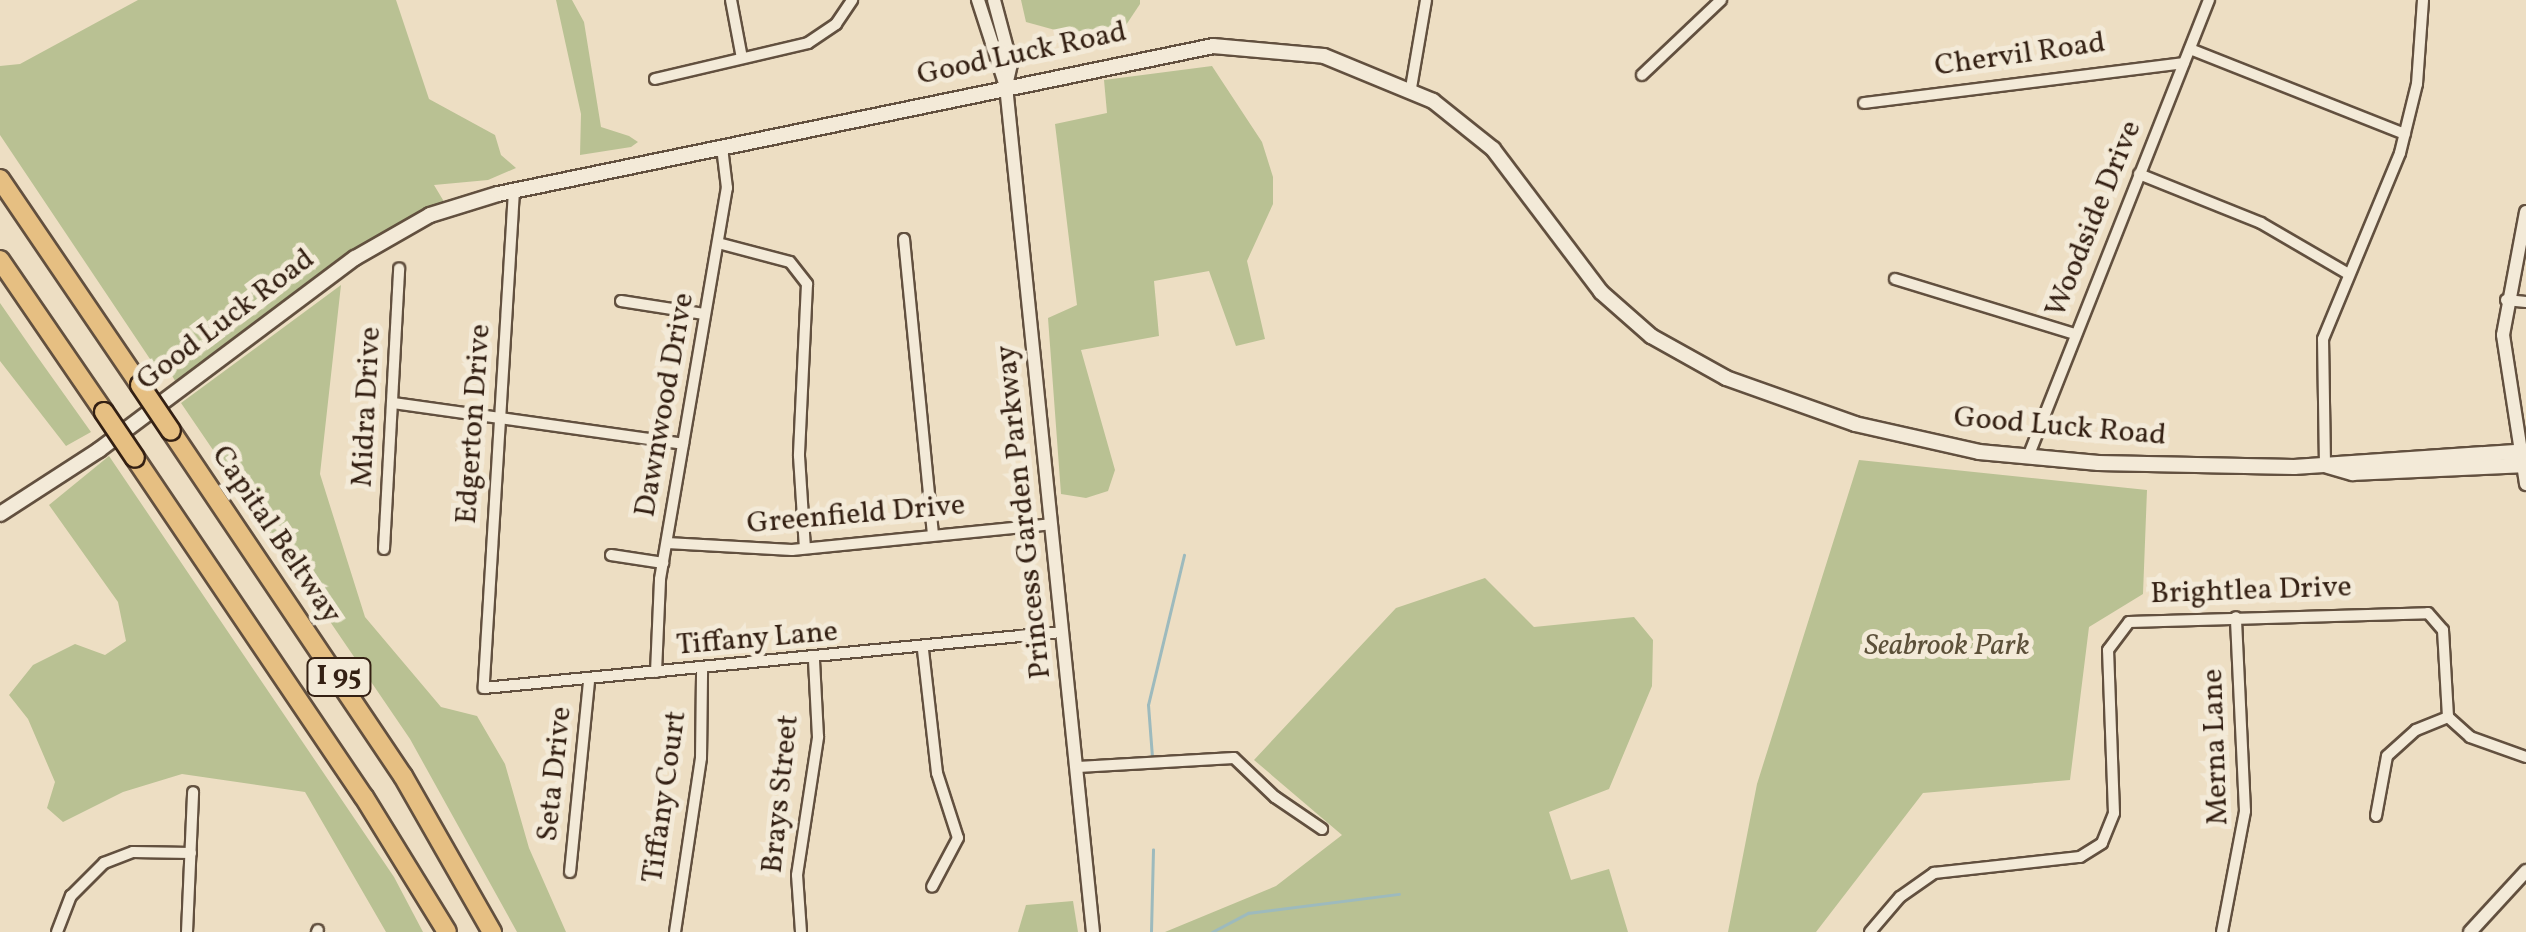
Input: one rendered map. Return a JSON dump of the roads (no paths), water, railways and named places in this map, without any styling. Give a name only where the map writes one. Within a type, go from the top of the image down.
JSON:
[{"type":"highway","name":"Capital Beltway","points":[[0,179],[403,776],[492,932]]},
{"type":"highway","name":"I 95","points":[[0,260],[364,797],[447,932]]},
{"type":"main road","name":"Good Luck Road","points":[[0,514],[86,460],[380,242],[430,216],[514,191],[1145,56],[1230,46],[1324,56],[1411,88],[1494,150],[1601,292],[1674,351],[1726,378],[1854,424],[2028,457],[2325,466],[2353,473],[2524,460]]},
{"type":"street","points":[[731,0],[742,58]]},
{"type":"street","points":[[655,78],[808,43],[836,24],[852,0]]},
{"type":"street","points":[[978,0],[1006,86]]},
{"type":"street","points":[[994,0],[1011,64],[1006,86]]},
{"type":"street","points":[[1411,88],[1426,0]]},
{"type":"street","points":[[1642,75],[1702,5],[1721,0]]},
{"type":"street","name":"Woodside Drive","points":[[2028,457],[2208,0]]},
{"type":"street","points":[[2325,466],[2322,352],[2347,273],[2380,214],[2405,134],[2417,84],[2424,0]]},
{"type":"street","points":[[2190,49],[2405,134]]},
{"type":"street","name":"Chervil Road","points":[[1864,103],[2184,62]]},
{"type":"street","name":"Princess Garden Parkway","points":[[1006,86],[1093,932]]},
{"type":"street","name":"Dawnwood Drive","points":[[656,672],[663,563],[728,180],[722,147]]},
{"type":"street","points":[[2139,174],[2261,223],[2347,273]]},
{"type":"street","name":"Edgerton Drive","points":[[483,661],[514,191]]},
{"type":"street","points":[[2526,212],[2505,300],[2504,367],[2526,484]]},
{"type":"street","points":[[904,238],[933,533]]},
{"type":"street","points":[[718,244],[790,262],[807,284],[800,456],[805,548]]},
{"type":"street","name":"Midra Drive","points":[[384,549],[398,268]]},
{"type":"street","points":[[1895,278],[2074,334]]},
{"type":"street","points":[[2505,300],[2526,302]]},
{"type":"street","points":[[621,302],[704,314]]},
{"type":"street","points":[[393,403],[683,444]]},
{"type":"street","name":"Greenfield Drive","points":[[666,543],[710,550],[805,548],[1051,524]]},
{"type":"street","points":[[611,556],[663,563]]},
{"type":"street","name":"Brightlea Drive","points":[[1870,932],[1900,897],[1934,874],[2066,859],[2096,848],[2114,812],[2107,669],[2115,634],[2137,620],[2428,613],[2443,630],[2448,717]]},
{"type":"street","name":"Merna Lane","points":[[2222,932],[2245,811],[2236,618]]},
{"type":"street","name":"Tiffany Lane","points":[[483,661],[488,691],[656,672],[923,650],[1062,632]]},
{"type":"street","points":[[923,650],[937,773],[958,838],[932,887]]},
{"type":"street","name":"Brays Street","points":[[801,932],[797,876],[818,737],[814,660]]},
{"type":"street","name":"Tiffany Court","points":[[675,932],[701,758],[702,670]]},
{"type":"street","name":"Seta Drive","points":[[570,872],[589,682]]},
{"type":"street","points":[[2376,816],[2387,756],[2416,730],[2448,717],[2470,737],[2526,757]]},
{"type":"street","points":[[1078,768],[1234,758],[1275,798],[1322,829]]},
{"type":"street","points":[[186,932],[193,792]]},
{"type":"street","points":[[57,932],[70,896],[104,863],[132,852],[191,852]]},
{"type":"street","points":[[2470,932],[2525,874]]},
{"type":"waterway","points":[[1152,757],[1148,705],[1184,555]]},
{"type":"waterway","points":[[1151,932],[1153,850]]},
{"type":"waterway","points":[[1212,932],[1248,913],[1399,894]]},
{"type":"park label","name":"Seabrook Park","points":[[1947,646]]}]
